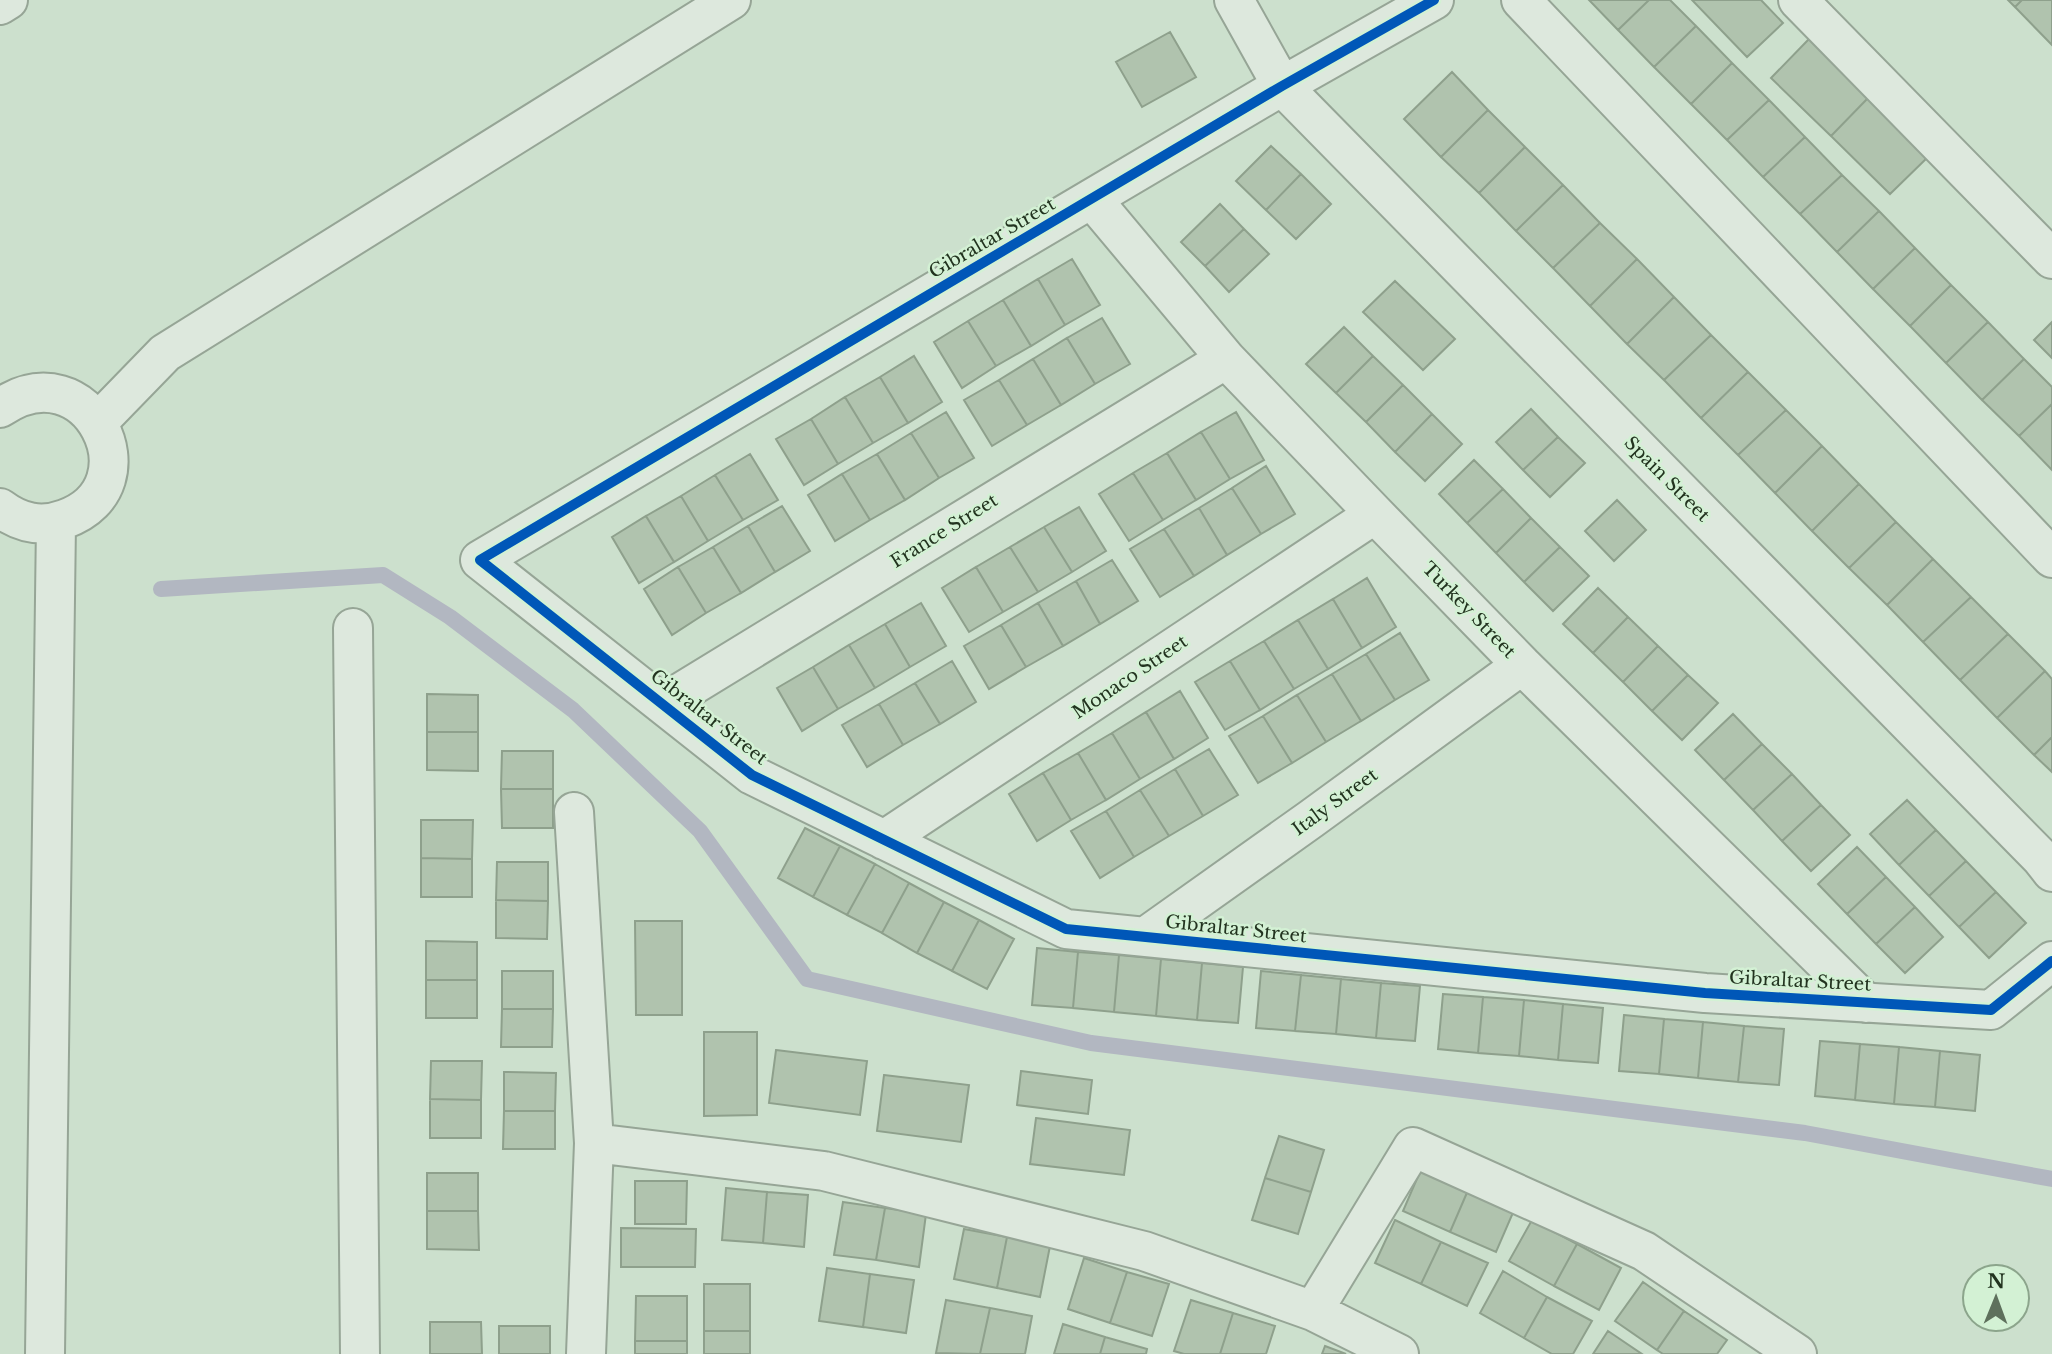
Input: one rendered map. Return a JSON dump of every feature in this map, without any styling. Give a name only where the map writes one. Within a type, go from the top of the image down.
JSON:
[{"type":"street","points":[[0,5],[8,0]]},
{"type":"street","points":[[98,422],[165,353],[731,0]]},
{"type":"street","name":"Spain Street","points":[[1234,0],[1282,86],[2048,860]]},
{"type":"street","name":"Gibraltar Street","points":[[1434,0],[1282,86],[480,560],[752,775],[1066,929],[1705,993],[1991,1010],[2052,961]]},
{"type":"street","points":[[1521,0],[2052,558]]},
{"type":"street","points":[[1798,0],[2052,259]]},
{"type":"street","name":"Turkey Street","points":[[1092,199],[1226,359],[1375,514],[1522,665],[1866,1003]]},
{"type":"street","name":"France Street","points":[[662,704],[1226,359]]},
{"type":"street","points":[[0,408],[20,396],[42,393],[64,396],[83,406],[98,422],[107,442],[109,463],[104,484],[92,502],[75,516],[55,523],[33,524],[12,517],[0,508]]},
{"type":"street","name":"Monaco Street","points":[[884,840],[1375,514]]},
{"type":"street","points":[[45,1354],[55,523]]},
{"type":"street","points":[[353,628],[360,1354]]},
{"type":"street","name":"Italy Street","points":[[1145,937],[1311,820],[1522,665]]},
{"type":"street","points":[[574,812],[594,1143],[586,1354]]},
{"type":"street","points":[[594,1143],[824,1171],[1144,1251],[1313,1311],[1399,1354]]},
{"type":"street","points":[[1313,1311],[1413,1147],[1644,1251],[1797,1354]]},
{"type":"building","points":[[1589,0],[1649,0],[1618,30]]},
{"type":"building","points":[[1649,0],[1670,0],[1696,26],[1654,67],[1618,30]]},
{"type":"building","points":[[1692,0],[1761,0],[1783,23],[1747,57]]},
{"type":"building","points":[[2008,0],[2022,0],[2015,7]]},
{"type":"building","points":[[2022,0],[2052,0],[2052,45],[2015,7]]},
{"type":"building","points":[[1696,26],[1732,63],[1691,104],[1654,67]]},
{"type":"building","points":[[1170,32],[1196,77],[1142,107],[1116,62]]},
{"type":"building","points":[[1809,39],[1869,97],[1831,136],[1771,78]]},
{"type":"building","points":[[1732,63],[1769,100],[1727,140],[1691,104]]},
{"type":"building","points":[[1452,72],[1488,110],[1441,157],[1404,119]]},
{"type":"building","points":[[1869,97],[1929,156],[1890,194],[1831,136]]},
{"type":"building","points":[[1769,100],[1805,137],[1763,177],[1727,140]]},
{"type":"building","points":[[1488,110],[1525,147],[1479,193],[1441,157]]},
{"type":"building","points":[[1805,137],[1842,175],[1800,214],[1763,177]]},
{"type":"building","points":[[1271,146],[1301,174],[1266,210],[1236,181]]},
{"type":"building","points":[[1525,147],[1563,185],[1516,231],[1479,193]]},
{"type":"building","points":[[1301,174],[1331,204],[1296,239],[1266,210]]},
{"type":"building","points":[[1842,175],[1879,211],[1837,252],[1800,214]]},
{"type":"building","points":[[1563,185],[1600,223],[1553,268],[1516,231]]},
{"type":"building","points":[[1220,204],[1244,229],[1205,266],[1181,242]]},
{"type":"building","points":[[1879,211],[1915,248],[1873,289],[1837,252]]},
{"type":"building","points":[[1600,223],[1637,259],[1590,306],[1553,268]]},
{"type":"building","points":[[1244,229],[1269,254],[1229,292],[1205,266]]},
{"type":"building","points":[[1915,248],[1951,285],[1910,326],[1873,289]]},
{"type":"building","points":[[1072,259],[1100,305],[1065,325],[1038,279]]},
{"type":"building","points":[[1637,259],[1674,297],[1627,344],[1590,306]]},
{"type":"building","points":[[1038,279],[1065,325],[1031,346],[1003,300]]},
{"type":"building","points":[[1395,281],[1455,339],[1423,370],[1363,312]]},
{"type":"building","points":[[1951,285],[1988,322],[1946,363],[1910,326]]},
{"type":"building","points":[[1674,297],[1711,335],[1664,380],[1627,344]]},
{"type":"building","points":[[1003,300],[1031,346],[996,366],[968,321]]},
{"type":"building","points":[[1102,318],[1130,364],[1095,384],[1067,338]]},
{"type":"building","points":[[968,321],[996,366],[962,388],[934,342]]},
{"type":"building","points":[[1988,322],[2024,359],[1982,400],[1946,363]]},
{"type":"building","points":[[2052,322],[2052,358],[2034,340]]},
{"type":"building","points":[[1344,327],[1373,356],[1336,393],[1306,364]]},
{"type":"building","points":[[1711,335],[1748,372],[1701,418],[1664,380]]},
{"type":"building","points":[[1067,338],[1095,384],[1061,405],[1033,359]]},
{"type":"building","points":[[914,356],[942,402],[908,423],[880,377]]},
{"type":"building","points":[[1373,356],[1403,385],[1366,422],[1336,393]]},
{"type":"building","points":[[1033,359],[1061,405],[1027,425],[999,380]]},
{"type":"building","points":[[2024,359],[2052,387],[2052,404],[2019,436],[1982,400]]},
{"type":"building","points":[[1748,372],[1786,410],[1738,455],[1701,418]]},
{"type":"building","points":[[880,377],[908,423],[873,443],[845,397]]},
{"type":"building","points":[[999,380],[1027,425],[992,446],[964,400]]},
{"type":"building","points":[[1403,385],[1432,414],[1395,452],[1366,422]]},
{"type":"building","points":[[845,397],[873,443],[838,464],[811,419]]},
{"type":"building","points":[[2052,404],[2052,470],[2019,436]]},
{"type":"building","points":[[1531,409],[1558,437],[1523,470],[1496,442]]},
{"type":"building","points":[[1786,410],[1822,446],[1775,493],[1738,455]]},
{"type":"building","points":[[946,412],[974,458],[939,478],[911,433]]},
{"type":"building","points":[[1236,412],[1264,460],[1230,479],[1201,432]]},
{"type":"building","points":[[1432,414],[1462,444],[1425,481],[1395,452]]},
{"type":"building","points":[[811,419],[838,464],[804,485],[776,439]]},
{"type":"building","points":[[1201,432],[1230,479],[1196,500],[1167,453]]},
{"type":"building","points":[[911,433],[939,478],[905,500],[877,454]]},
{"type":"building","points":[[1558,437],[1585,463],[1550,497],[1523,470]]},
{"type":"building","points":[[1822,446],[1859,484],[1812,531],[1775,493]]},
{"type":"building","points":[[1167,453],[1196,500],[1163,520],[1133,473]]},
{"type":"building","points":[[750,454],[778,500],[743,520],[715,475]]},
{"type":"building","points":[[877,454],[905,500],[870,520],[842,474]]},
{"type":"building","points":[[1474,460],[1503,489],[1467,523],[1439,494]]},
{"type":"building","points":[[1266,466],[1295,514],[1261,534],[1232,488]]},
{"type":"building","points":[[1133,473],[1163,520],[1129,541],[1099,494]]},
{"type":"building","points":[[842,474],[870,520],[835,541],[808,495]]},
{"type":"building","points":[[715,475],[743,520],[708,541],[681,496]]},
{"type":"building","points":[[1859,484],[1896,522],[1849,568],[1812,531]]},
{"type":"building","points":[[1232,488],[1261,534],[1227,555],[1199,508]]},
{"type":"building","points":[[1503,489],[1531,518],[1496,553],[1467,523]]},
{"type":"building","points":[[681,496],[708,541],[674,562],[646,516]]},
{"type":"building","points":[[1617,500],[1646,530],[1614,561],[1585,531]]},
{"type":"building","points":[[782,506],[810,551],[775,572],[748,526]]},
{"type":"building","points":[[1079,507],[1106,551],[1072,572],[1044,527]]},
{"type":"building","points":[[1199,508],[1227,555],[1194,576],[1164,529]]},
{"type":"building","points":[[646,516],[674,562],[639,583],[612,537]]},
{"type":"building","points":[[1531,518],[1560,547],[1524,582],[1496,553]]},
{"type":"building","points":[[1896,522],[1933,559],[1887,605],[1849,568]]},
{"type":"building","points":[[748,526],[775,572],[741,593],[713,547]]},
{"type":"building","points":[[1044,527],[1072,572],[1038,592],[1010,547]]},
{"type":"building","points":[[1164,529],[1194,576],[1160,597],[1130,549]]},
{"type":"building","points":[[713,547],[741,593],[706,613],[678,567]]},
{"type":"building","points":[[1010,547],[1038,592],[1003,612],[976,567]]},
{"type":"building","points":[[1560,547],[1589,576],[1553,611],[1524,582]]},
{"type":"building","points":[[1933,559],[1971,597],[1923,642],[1887,605]]},
{"type":"building","points":[[1112,560],[1138,601],[1100,624],[1076,581]]},
{"type":"building","points":[[678,567],[706,613],[672,635],[644,589]]},
{"type":"building","points":[[976,567],[1003,612],[969,632],[942,588]]},
{"type":"building","points":[[1367,578],[1396,627],[1362,648],[1333,599]]},
{"type":"building","points":[[1076,581],[1100,624],[1063,646],[1038,603]]},
{"type":"building","points":[[1598,588],[1628,617],[1593,653],[1563,624]]},
{"type":"building","points":[[1971,597],[2008,634],[1960,680],[1923,642]]},
{"type":"building","points":[[1333,599],[1362,648],[1328,669],[1298,620]]},
{"type":"building","points":[[921,603],[946,646],[910,667],[885,624]]},
{"type":"building","points":[[1038,603],[1063,646],[1026,667],[1001,625]]},
{"type":"building","points":[[1628,617],[1658,646],[1623,682],[1593,653]]},
{"type":"building","points":[[1298,620],[1328,669],[1294,689],[1264,641]]},
{"type":"building","points":[[885,624],[910,667],[875,688],[849,645]]},
{"type":"building","points":[[1001,625],[1026,667],[989,689],[964,646]]},
{"type":"building","points":[[1400,633],[1429,680],[1395,700],[1366,654]]},
{"type":"building","points":[[2008,634],[2045,671],[1997,718],[1960,680]]},
{"type":"building","points":[[1264,641],[1294,689],[1260,710],[1230,661]]},
{"type":"building","points":[[849,645],[875,688],[838,709],[813,667]]},
{"type":"building","points":[[1658,646],[1688,675],[1652,711],[1623,682]]},
{"type":"building","points":[[1366,654],[1395,700],[1361,721],[1332,674]]},
{"type":"building","points":[[952,661],[976,702],[940,724],[915,683]]},
{"type":"building","points":[[1230,661],[1260,710],[1225,730],[1195,682]]},
{"type":"building","points":[[813,667],[838,709],[802,731],[777,688]]},
{"type":"building","points":[[2045,671],[2052,679],[2052,737],[2034,755],[1997,718]]},
{"type":"building","points":[[1332,674],[1361,721],[1326,742],[1297,695]]},
{"type":"building","points":[[1688,675],[1718,703],[1682,740],[1652,711]]},
{"type":"building","points":[[915,683],[940,724],[903,745],[879,704]]},
{"type":"building","points":[[1180,691],[1208,738],[1174,759],[1146,712]]},
{"type":"building","points":[[427,694],[478,695],[478,732],[427,732]]},
{"type":"building","points":[[1297,695],[1326,742],[1292,763],[1263,716]]},
{"type":"building","points":[[879,704],[903,745],[867,767],[842,725]]},
{"type":"building","points":[[1146,712],[1174,759],[1140,779],[1112,733]]},
{"type":"building","points":[[1733,714],[1762,744],[1724,780],[1695,750]]},
{"type":"building","points":[[1263,716],[1292,763],[1258,783],[1229,736]]},
{"type":"building","points":[[427,732],[478,732],[478,771],[427,770]]},
{"type":"building","points":[[1112,733],[1140,779],[1106,800],[1078,753]]},
{"type":"building","points":[[2052,737],[2052,772],[2034,755]]},
{"type":"building","points":[[1762,744],[1792,774],[1753,810],[1724,780]]},
{"type":"building","points":[[1209,749],[1238,795],[1203,816],[1175,769]]},
{"type":"building","points":[[502,751],[553,751],[553,789],[501,789]]},
{"type":"building","points":[[1078,753],[1106,800],[1071,820],[1043,773]]},
{"type":"building","points":[[1175,769],[1203,816],[1169,836],[1140,790]]},
{"type":"building","points":[[1043,773],[1071,820],[1037,841],[1009,794]]},
{"type":"building","points":[[1792,774],[1821,805],[1782,841],[1753,810]]},
{"type":"building","points":[[501,789],[553,789],[553,828],[502,828]]},
{"type":"building","points":[[1140,790],[1169,836],[1134,857],[1106,811]]},
{"type":"building","points":[[1907,800],[1936,830],[1899,865],[1870,834]]},
{"type":"building","points":[[1821,805],[1850,835],[1811,871],[1782,841]]},
{"type":"building","points":[[1106,811],[1134,857],[1100,878],[1071,831]]},
{"type":"building","points":[[421,820],[473,820],[472,859],[421,858]]},
{"type":"building","points":[[805,828],[840,846],[813,897],[778,878]]},
{"type":"building","points":[[1936,830],[1966,861],[1929,896],[1899,865]]},
{"type":"building","points":[[840,846],[875,864],[847,915],[813,897]]},
{"type":"building","points":[[1857,847],[1886,877],[1847,914],[1818,884]]},
{"type":"building","points":[[421,858],[472,859],[472,897],[421,897]]},
{"type":"building","points":[[1966,861],[1996,892],[1959,927],[1929,896]]},
{"type":"building","points":[[497,862],[548,862],[548,901],[496,900]]},
{"type":"building","points":[[875,864],[909,883],[882,933],[847,915]]},
{"type":"building","points":[[1886,877],[1915,907],[1876,944],[1847,914]]},
{"type":"building","points":[[909,883],[944,902],[917,953],[882,933]]},
{"type":"building","points":[[1996,892],[2026,923],[1989,958],[1959,927]]},
{"type":"building","points":[[496,900],[548,901],[547,939],[496,938]]},
{"type":"building","points":[[944,902],[979,920],[952,971],[917,953]]},
{"type":"building","points":[[1915,907],[1943,937],[1905,973],[1876,944]]},
{"type":"building","points":[[979,920],[1014,939],[987,989],[952,971]]},
{"type":"building","points":[[635,921],[682,921],[682,1015],[636,1015]]},
{"type":"building","points":[[426,941],[477,942],[477,980],[426,980]]},
{"type":"building","points":[[1037,948],[1078,952],[1073,1008],[1032,1005]]},
{"type":"building","points":[[1078,952],[1119,955],[1114,1012],[1073,1008]]},
{"type":"building","points":[[1119,955],[1161,959],[1156,1016],[1114,1012]]},
{"type":"building","points":[[1161,959],[1202,963],[1197,1020],[1156,1016]]},
{"type":"building","points":[[1202,963],[1243,967],[1238,1023],[1197,1020]]},
{"type":"building","points":[[502,971],[553,971],[553,1009],[502,1009]]},
{"type":"building","points":[[1261,971],[1301,975],[1295,1031],[1256,1028]]},
{"type":"building","points":[[1301,975],[1341,979],[1336,1034],[1295,1031]]},
{"type":"building","points":[[1341,979],[1381,983],[1376,1038],[1336,1034]]},
{"type":"building","points":[[426,980],[477,980],[477,1018],[426,1018]]},
{"type":"building","points":[[1381,983],[1420,986],[1415,1041],[1376,1038]]},
{"type":"building","points":[[1443,994],[1483,997],[1478,1053],[1438,1049]]},
{"type":"building","points":[[1483,997],[1524,1000],[1519,1056],[1478,1053]]},
{"type":"building","points":[[1524,1000],[1563,1004],[1558,1060],[1519,1056]]},
{"type":"building","points":[[1563,1004],[1603,1008],[1598,1063],[1558,1060]]},
{"type":"building","points":[[502,1009],[553,1009],[552,1047],[501,1047]]},
{"type":"building","points":[[1624,1015],[1664,1019],[1659,1074],[1619,1071]]},
{"type":"building","points":[[1664,1019],[1703,1022],[1698,1078],[1659,1074]]},
{"type":"building","points":[[1703,1022],[1744,1026],[1738,1082],[1698,1078]]},
{"type":"building","points":[[1744,1026],[1784,1029],[1779,1085],[1738,1082]]},
{"type":"building","points":[[704,1032],[757,1032],[757,1115],[704,1116]]},
{"type":"building","points":[[1820,1041],[1860,1044],[1855,1100],[1815,1096]]},
{"type":"building","points":[[1860,1044],[1899,1047],[1894,1104],[1855,1100]]},
{"type":"building","points":[[1899,1047],[1940,1051],[1935,1107],[1894,1104]]},
{"type":"building","points":[[776,1050],[867,1061],[860,1115],[769,1103]]},
{"type":"building","points":[[1940,1051],[1980,1055],[1975,1111],[1935,1107]]},
{"type":"building","points":[[431,1061],[482,1061],[481,1100],[430,1099]]},
{"type":"building","points":[[1021,1071],[1092,1080],[1088,1114],[1017,1105]]},
{"type":"building","points":[[504,1072],[556,1073],[555,1111],[504,1111]]},
{"type":"building","points":[[884,1075],[969,1085],[961,1142],[877,1131]]},
{"type":"building","points":[[430,1099],[481,1100],[481,1138],[430,1138]]},
{"type":"building","points":[[504,1111],[555,1111],[555,1149],[503,1149]]},
{"type":"building","points":[[1036,1118],[1130,1130],[1124,1175],[1030,1164]]},
{"type":"building","points":[[1279,1136],[1324,1150],[1311,1192],[1265,1178]]},
{"type":"building","points":[[1422,1167],[1469,1188],[1450,1232],[1403,1211]]},
{"type":"building","points":[[427,1173],[478,1173],[478,1211],[427,1211]]},
{"type":"building","points":[[1265,1178],[1311,1192],[1298,1234],[1252,1220]]},
{"type":"building","points":[[635,1181],[687,1181],[686,1224],[635,1224]]},
{"type":"building","points":[[726,1188],[767,1192],[763,1243],[722,1240]]},
{"type":"building","points":[[1469,1188],[1515,1208],[1496,1252],[1450,1232]]},
{"type":"building","points":[[767,1192],[808,1195],[804,1247],[763,1243]]},
{"type":"building","points":[[843,1202],[885,1208],[876,1260],[834,1255]]},
{"type":"building","points":[[885,1208],[926,1214],[919,1267],[876,1260]]},
{"type":"building","points":[[427,1211],[478,1211],[479,1250],[427,1249]]},
{"type":"building","points":[[1395,1220],[1441,1242],[1421,1284],[1375,1263]]},
{"type":"building","points":[[1532,1220],[1577,1244],[1554,1286],[1509,1261]]},
{"type":"building","points":[[621,1228],[696,1229],[695,1267],[621,1267]]},
{"type":"building","points":[[964,1229],[1007,1237],[997,1288],[954,1279]]},
{"type":"building","points":[[1007,1237],[1050,1246],[1040,1297],[997,1288]]},
{"type":"building","points":[[1441,1242],[1488,1263],[1467,1306],[1421,1284]]},
{"type":"building","points":[[1577,1244],[1621,1268],[1599,1310],[1554,1286]]},
{"type":"building","points":[[1084,1258],[1127,1272],[1110,1323],[1068,1309]]},
{"type":"building","points":[[827,1268],[870,1274],[863,1327],[819,1321]]},
{"type":"building","points":[[1503,1271],[1547,1297],[1524,1338],[1480,1313]]},
{"type":"building","points":[[1127,1272],[1169,1284],[1152,1336],[1110,1323]]},
{"type":"building","points":[[870,1274],[914,1280],[906,1333],[863,1327]]},
{"type":"building","points":[[1643,1282],[1684,1311],[1657,1350],[1615,1321]]},
{"type":"building","points":[[704,1284],[750,1284],[750,1331],[704,1331]]},
{"type":"building","points":[[636,1296],[687,1296],[687,1341],[635,1341]]},
{"type":"building","points":[[1547,1297],[1592,1321],[1573,1354],[1552,1354],[1524,1338]]},
{"type":"building","points":[[946,1300],[990,1308],[980,1354],[936,1353]]},
{"type":"building","points":[[1191,1300],[1233,1313],[1220,1354],[1184,1354],[1174,1351]]},
{"type":"building","points":[[990,1308],[1032,1316],[1025,1354],[980,1354]]},
{"type":"building","points":[[1684,1311],[1727,1340],[1717,1354],[1663,1354],[1657,1350]]},
{"type":"building","points":[[1233,1313],[1275,1326],[1266,1354],[1220,1354]]},
{"type":"building","points":[[430,1322],[481,1322],[482,1354],[430,1354]]},
{"type":"building","points":[[1063,1324],[1105,1337],[1100,1354],[1054,1354]]},
{"type":"building","points":[[499,1326],[550,1326],[550,1354],[499,1354]]},
{"type":"building","points":[[704,1331],[750,1331],[750,1354],[704,1354]]},
{"type":"building","points":[[1608,1331],[1642,1354],[1593,1354]]},
{"type":"building","points":[[1105,1337],[1147,1349],[1146,1354],[1100,1354]]},
{"type":"building","points":[[635,1341],[687,1341],[687,1354],[635,1354]]},
{"type":"building","points":[[1325,1346],[1346,1354],[1322,1354]]},
{"type":"waterway","points":[[161,589],[383,575],[450,617],[573,710],[700,831],[807,979],[1091,1043],[1805,1133],[2052,1179]]},
{"type":"cycle path","points":[[1434,0],[1282,86],[480,560],[752,775],[1066,929],[1705,993],[1991,1010],[2052,961]]}]
